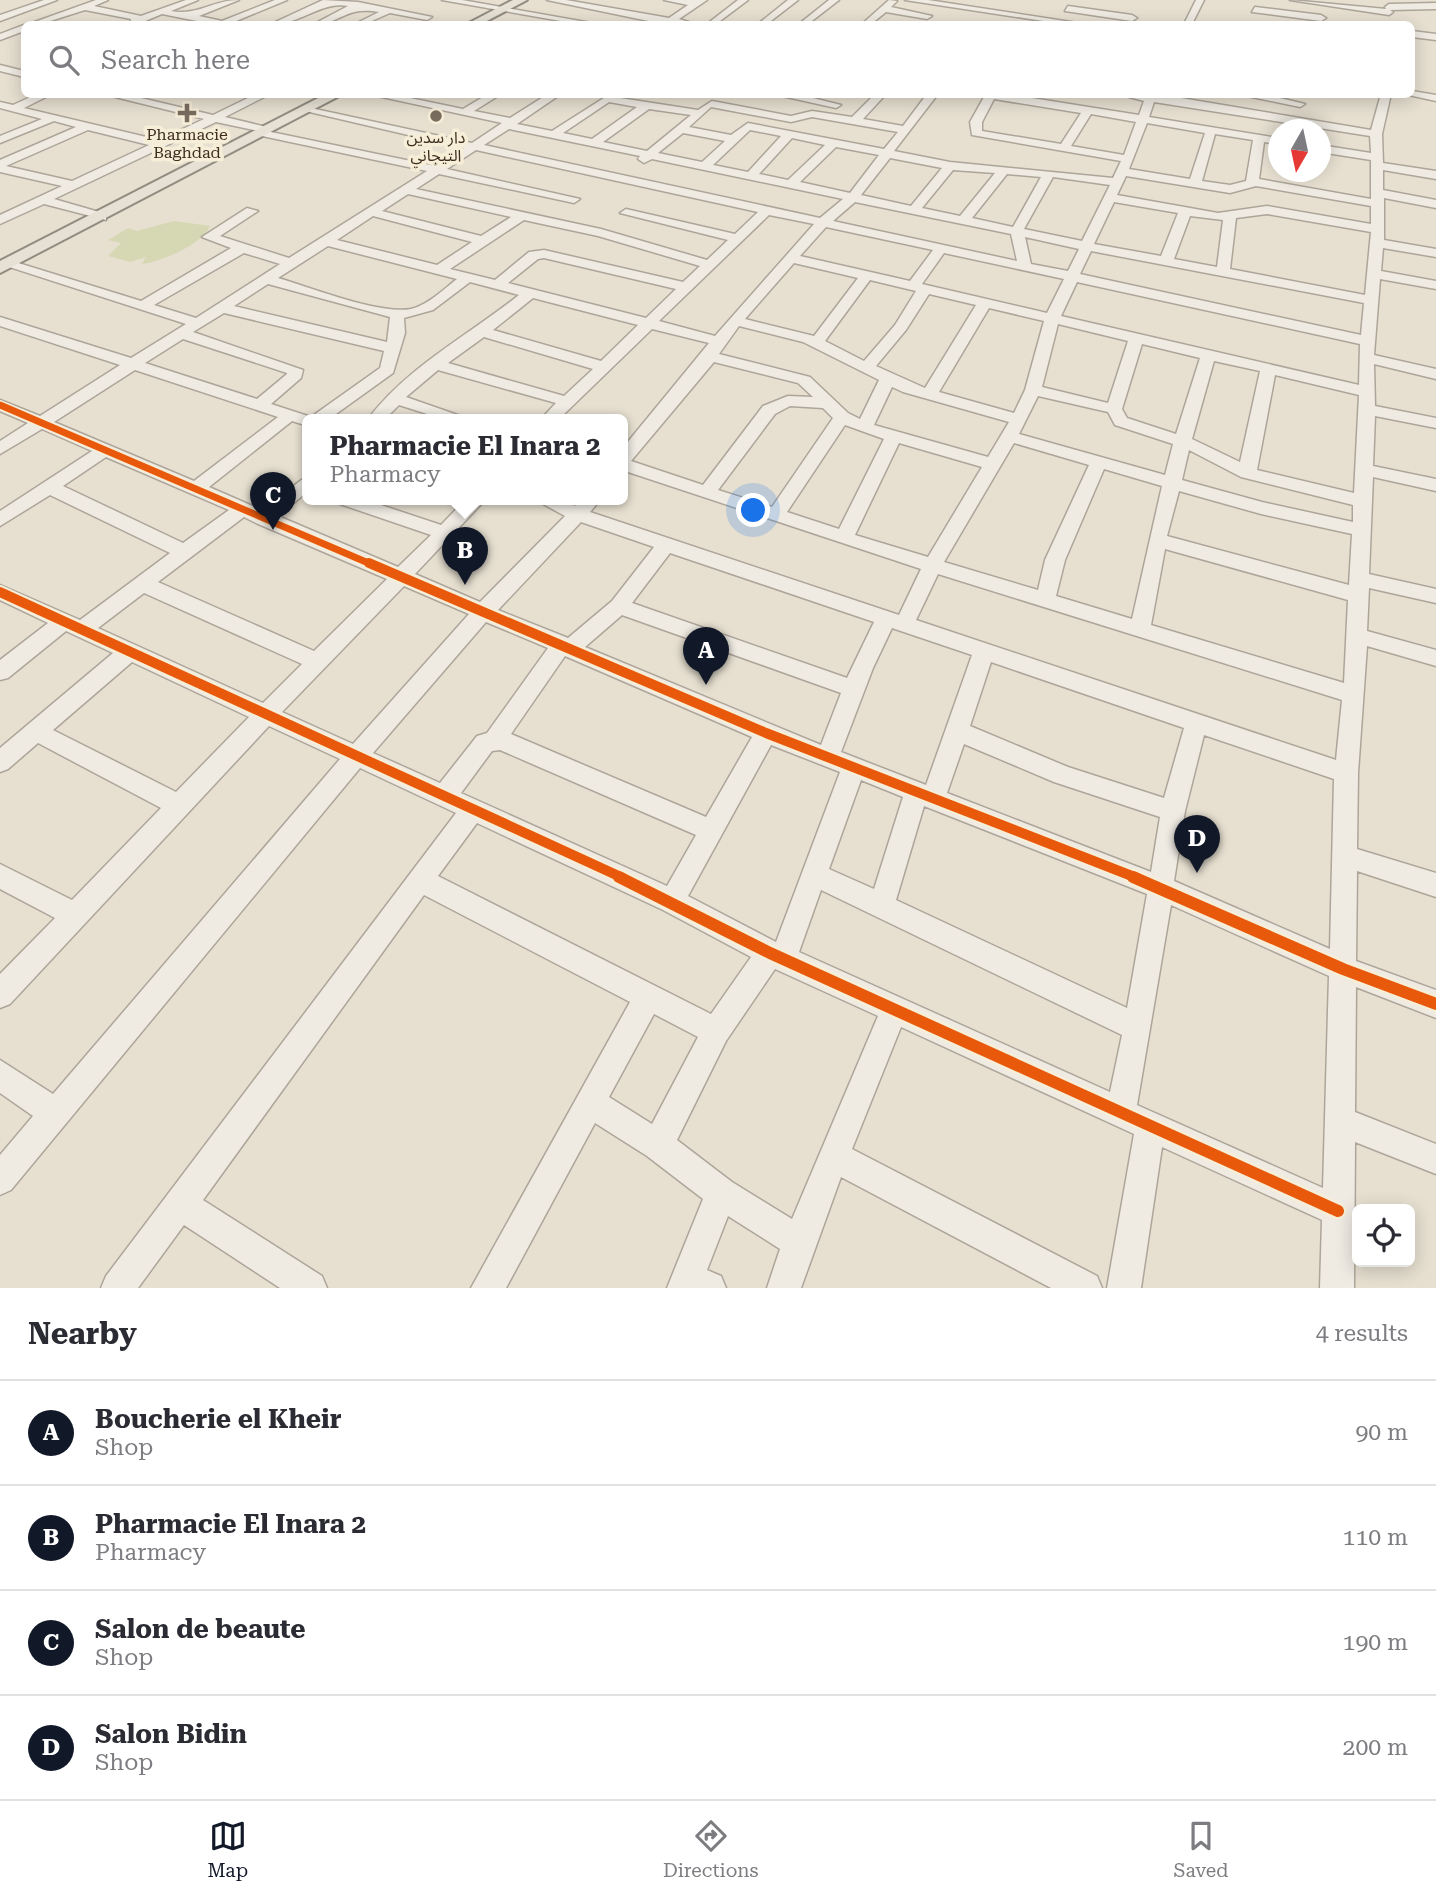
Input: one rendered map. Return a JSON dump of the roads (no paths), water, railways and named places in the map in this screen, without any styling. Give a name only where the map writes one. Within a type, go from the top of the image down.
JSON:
[{"type":"main road","points":[[479,21],[522,0]]},
{"type":"main road","points":[[4,266],[329,98]]},
{"type":"street","points":[[0,18],[53,0]]},
{"type":"street","points":[[69,0],[118,14],[131,21]]},
{"type":"street","points":[[43,21],[104,0]]},
{"type":"street","points":[[154,0],[177,6]]},
{"type":"street","points":[[140,21],[194,0]]},
{"type":"street","points":[[189,17],[234,0]]},
{"type":"street","points":[[230,21],[283,0]]},
{"type":"street","points":[[284,21],[329,0],[427,17]]},
{"type":"street","points":[[446,0],[574,21]]},
{"type":"street","points":[[551,0],[658,21]]},
{"type":"street","points":[[668,0],[700,2]]},
{"type":"street","points":[[715,21],[744,0]]},
{"type":"street","points":[[766,21],[794,0]]},
{"type":"street","points":[[807,21],[835,0]]},
{"type":"street","points":[[870,21],[894,0]]},
{"type":"street","points":[[909,0],[959,3],[1046,21]]},
{"type":"street","points":[[998,21],[1017,0]]},
{"type":"street","points":[[1059,21],[1074,0]]},
{"type":"street","points":[[1190,21],[1200,0]]},
{"type":"street","points":[[1294,0],[1436,6]]},
{"type":"street","points":[[418,21],[461,1]]},
{"type":"street","points":[[671,21],[700,2]]},
{"type":"street","points":[[1320,21],[1324,2]]},
{"type":"street","points":[[884,9],[943,18],[959,3]]},
{"type":"street","points":[[324,21],[358,5]]},
{"type":"street","points":[[1256,5],[1316,21]]},
{"type":"street","points":[[1068,9],[1132,18]]},
{"type":"street","points":[[366,21],[388,11]]},
{"type":"street","points":[[161,12],[208,21]]},
{"type":"street","points":[[99,20],[118,14]]},
{"type":"street","points":[[535,21],[543,16]]},
{"type":"street","points":[[239,18],[258,21]]},
{"type":"street","points":[[0,38],[21,29]]},
{"type":"street","points":[[1415,34],[1436,37]]},
{"type":"street","points":[[0,38],[12,43]]},
{"type":"street","points":[[0,68],[21,73]]},
{"type":"street","points":[[1415,95],[1436,98]]},
{"type":"street","points":[[0,114],[38,98]]},
{"type":"street","points":[[125,98],[437,170],[595,185]]},
{"type":"street","points":[[0,220],[258,98]]},
{"type":"street","points":[[401,98],[553,135],[1085,246],[1370,300]]},
{"type":"street","points":[[428,105],[440,98]]},
{"type":"street","points":[[465,112],[489,98]]},
{"type":"street","points":[[0,449],[550,98]]},
{"type":"street","points":[[553,135],[603,101],[620,98]]},
{"type":"street","points":[[629,98],[699,113]]},
{"type":"street","points":[[541,221],[595,185],[651,155],[716,98]]},
{"type":"street","points":[[720,98],[791,119],[813,114],[903,129]]},
{"type":"street","points":[[799,98],[865,110]]},
{"type":"street","points":[[813,114],[831,98]]},
{"type":"street","points":[[855,121],[877,98]]},
{"type":"street","points":[[628,456],[736,321],[822,223],[853,197],[930,98]]},
{"type":"street","points":[[990,98],[975,131],[986,154],[1003,171],[1195,183],[1230,189],[1267,210],[1436,253]]},
{"type":"street","points":[[1004,98],[1084,116],[1268,139]]},
{"type":"street","points":[[828,756],[853,689],[932,566],[1007,436],[1019,420],[1033,390],[1052,319],[1119,177],[1151,98]]},
{"type":"street","points":[[1156,98],[1279,119]]},
{"type":"street","points":[[1216,109],[1220,98]]},
{"type":"street","points":[[1337,1288],[1346,773],[1354,695],[1367,349],[1379,199],[1376,134],[1384,98]]},
{"type":"street","points":[[1298,119],[1301,99]]},
{"type":"street","points":[[594,143],[648,104]]},
{"type":"street","points":[[0,106],[160,144]]},
{"type":"street","points":[[306,110],[475,146],[640,200],[736,239]]},
{"type":"street","points":[[1064,148],[1084,116]]},
{"type":"street","points":[[0,140],[53,118]]},
{"type":"street","points":[[0,166],[88,126]]},
{"type":"street","points":[[705,166],[748,126],[950,166],[986,154],[1064,148],[1185,211],[1230,218],[1267,210]]},
{"type":"street","points":[[1331,127],[1376,134]]},
{"type":"street","points":[[681,129],[733,139]]},
{"type":"street","points":[[353,152],[394,130]]},
{"type":"street","points":[[1195,183],[1211,130]]},
{"type":"street","points":[[751,175],[790,133]]},
{"type":"street","points":[[1252,182],[1259,138]]},
{"type":"street","points":[[791,184],[834,142]]},
{"type":"street","points":[[1331,151],[1436,175]]},
{"type":"street","points":[[0,166],[74,185]]},
{"type":"street","points":[[914,210],[950,166]]},
{"type":"street","points":[[964,220],[1003,171]]},
{"type":"street","points":[[1025,266],[1017,231],[1049,173]]},
{"type":"street","points":[[1230,189],[1252,182],[1305,185],[1379,199],[1436,204]]},
{"type":"street","points":[[406,190],[541,221],[585,246],[685,287]]},
{"type":"street","points":[[44,200],[101,217]]},
{"type":"street","points":[[585,246],[640,200],[767,211],[1071,276],[1367,349],[1436,373]]},
{"type":"street","points":[[252,211],[209,237],[290,263]]},
{"type":"street","points":[[553,414],[708,264],[767,211]]},
{"type":"street","points":[[1166,261],[1185,211]]},
{"type":"street","points":[[371,212],[484,241]]},
{"type":"street","points":[[439,270],[521,216]]},
{"type":"street","points":[[1223,272],[1230,218]]},
{"type":"street","points":[[326,241],[648,323],[804,380],[824,403],[842,417],[864,428],[993,464]]},
{"type":"street","points":[[497,285],[534,255],[585,246],[708,264]]},
{"type":"street","points":[[865,369],[901,327],[918,288],[941,248]]},
{"type":"street","points":[[142,306],[240,249]]},
{"type":"street","points":[[791,258],[1268,369],[1436,423]]},
{"type":"street","points":[[4,266],[198,323]]},
{"type":"street","points":[[1372,274],[1436,285]]},
{"type":"street","points":[[816,343],[866,276]]},
{"type":"street","points":[[266,279],[397,314],[410,315],[424,310],[467,277]]},
{"type":"street","points":[[381,414],[415,378],[482,332],[530,293]]},
{"type":"street","points":[[929,395],[984,304]]},
{"type":"street","points":[[222,308],[391,348]]},
{"type":"street","points":[[325,414],[387,370],[397,333],[397,314]]},
{"type":"street","points":[[0,321],[302,419]]},
{"type":"street","points":[[736,321],[816,343],[865,369],[929,395],[1019,420]]},
{"type":"street","points":[[482,332],[601,366]]},
{"type":"street","points":[[181,333],[295,370],[289,381],[259,406]]},
{"type":"street","points":[[1114,409],[1136,338]]},
{"type":"street","points":[[1140,630],[1157,540],[1200,375],[1209,355]]},
{"type":"street","points":[[435,364],[565,401]]},
{"type":"street","points":[[1248,473],[1268,369]]},
{"type":"street","points":[[387,370],[415,378]]},
{"type":"street","points":[[864,428],[887,379]]},
{"type":"street","points":[[1033,390],[1114,409],[1121,421],[1184,443],[1248,473],[1362,501]]},
{"type":"street","points":[[397,399],[445,414]]},
{"type":"street","points":[[707,492],[769,410],[788,401],[824,403]]},
{"type":"street","points":[[0,405],[766,733],[1159,887],[1343,969],[1436,1004]]},
{"type":"street","points":[[194,490],[290,415]]},
{"type":"street","points":[[776,515],[842,417]]},
{"type":"street","points":[[1007,436],[1174,481],[1261,508],[1361,530]]},
{"type":"street","points":[[844,538],[893,438]]},
{"type":"street","points":[[0,520],[105,450]]},
{"type":"street","points":[[1045,601],[1055,559],[1098,461]]},
{"type":"street","points":[[628,465],[932,566],[1354,695]]},
{"type":"street","points":[[1364,470],[1436,485]]},
{"type":"street","points":[[49,487],[185,552]]},
{"type":"street","points":[[263,519],[302,487]]},
{"type":"street","points":[[361,505],[445,533]]},
{"type":"street","points":[[0,994],[264,716],[471,505]]},
{"type":"street","points":[[0,1179],[356,757],[483,612],[585,507],[666,545],[1346,773]]},
{"type":"street","points":[[0,672],[143,584],[241,510]]},
{"type":"street","points":[[1157,540],[1358,586],[1436,596]]},
{"type":"street","points":[[495,740],[566,646],[619,606],[666,545]]},
{"type":"street","points":[[143,584],[318,662]]},
{"type":"street","points":[[0,592],[264,716],[672,901],[776,956],[1338,1211]]},
{"type":"street","points":[[619,606],[853,689]]},
{"type":"street","points":[[1355,635],[1436,658]]},
{"type":"street","points":[[881,907],[955,730],[984,651]]},
{"type":"street","points":[[0,762],[129,652]]},
{"type":"street","points":[[1121,1112],[1138,1028],[1173,811],[1196,723]]},
{"type":"street","points":[[955,730],[1062,775],[1173,811]]},
{"type":"street","points":[[37,732],[180,806]]},
{"type":"street","points":[[672,901],[766,733]]},
{"type":"street","points":[[444,797],[485,743],[501,740],[711,830]]},
{"type":"street","points":[[658,1145],[716,1031],[776,956],[814,874],[854,766]]},
{"type":"street","points":[[118,1288],[472,810]]},
{"type":"street","points":[[1344,856],[1436,885]]},
{"type":"street","points":[[814,874],[1138,1028]]},
{"type":"street","points":[[0,876],[76,915]]},
{"type":"street","points":[[421,880],[716,1031]]},
{"type":"street","points":[[488,1288],[648,997]]},
{"type":"street","points":[[784,1288],[799,1242],[895,1008]]},
{"type":"street","points":[[0,1075],[56,1114]]},
{"type":"street","points":[[590,1102],[658,1145],[721,1193],[799,1242]]},
{"type":"street","points":[[1341,1121],[1436,1159]]},
{"type":"street","points":[[1124,1288],[1150,1128]]},
{"type":"street","points":[[835,1157],[1084,1288]]},
{"type":"street","points":[[694,1285],[721,1193]]},
{"type":"street","points":[[181,1204],[310,1288]]},
{"type":"place","name":"Pharmacie Baghdad","points":[[187,113]]},
{"type":"place","name":"دار سدين التيجاني","points":[[436,116]]},
{"type":"place","name":"Salon de beaute","points":[[273,530]]},
{"type":"place","name":"Pharmacie El Inara 2","points":[[465,585]]},
{"type":"place","name":"Boucherie el Kheir","points":[[706,685]]},
{"type":"place","name":"Salon Bidin","points":[[1197,873]]}]
